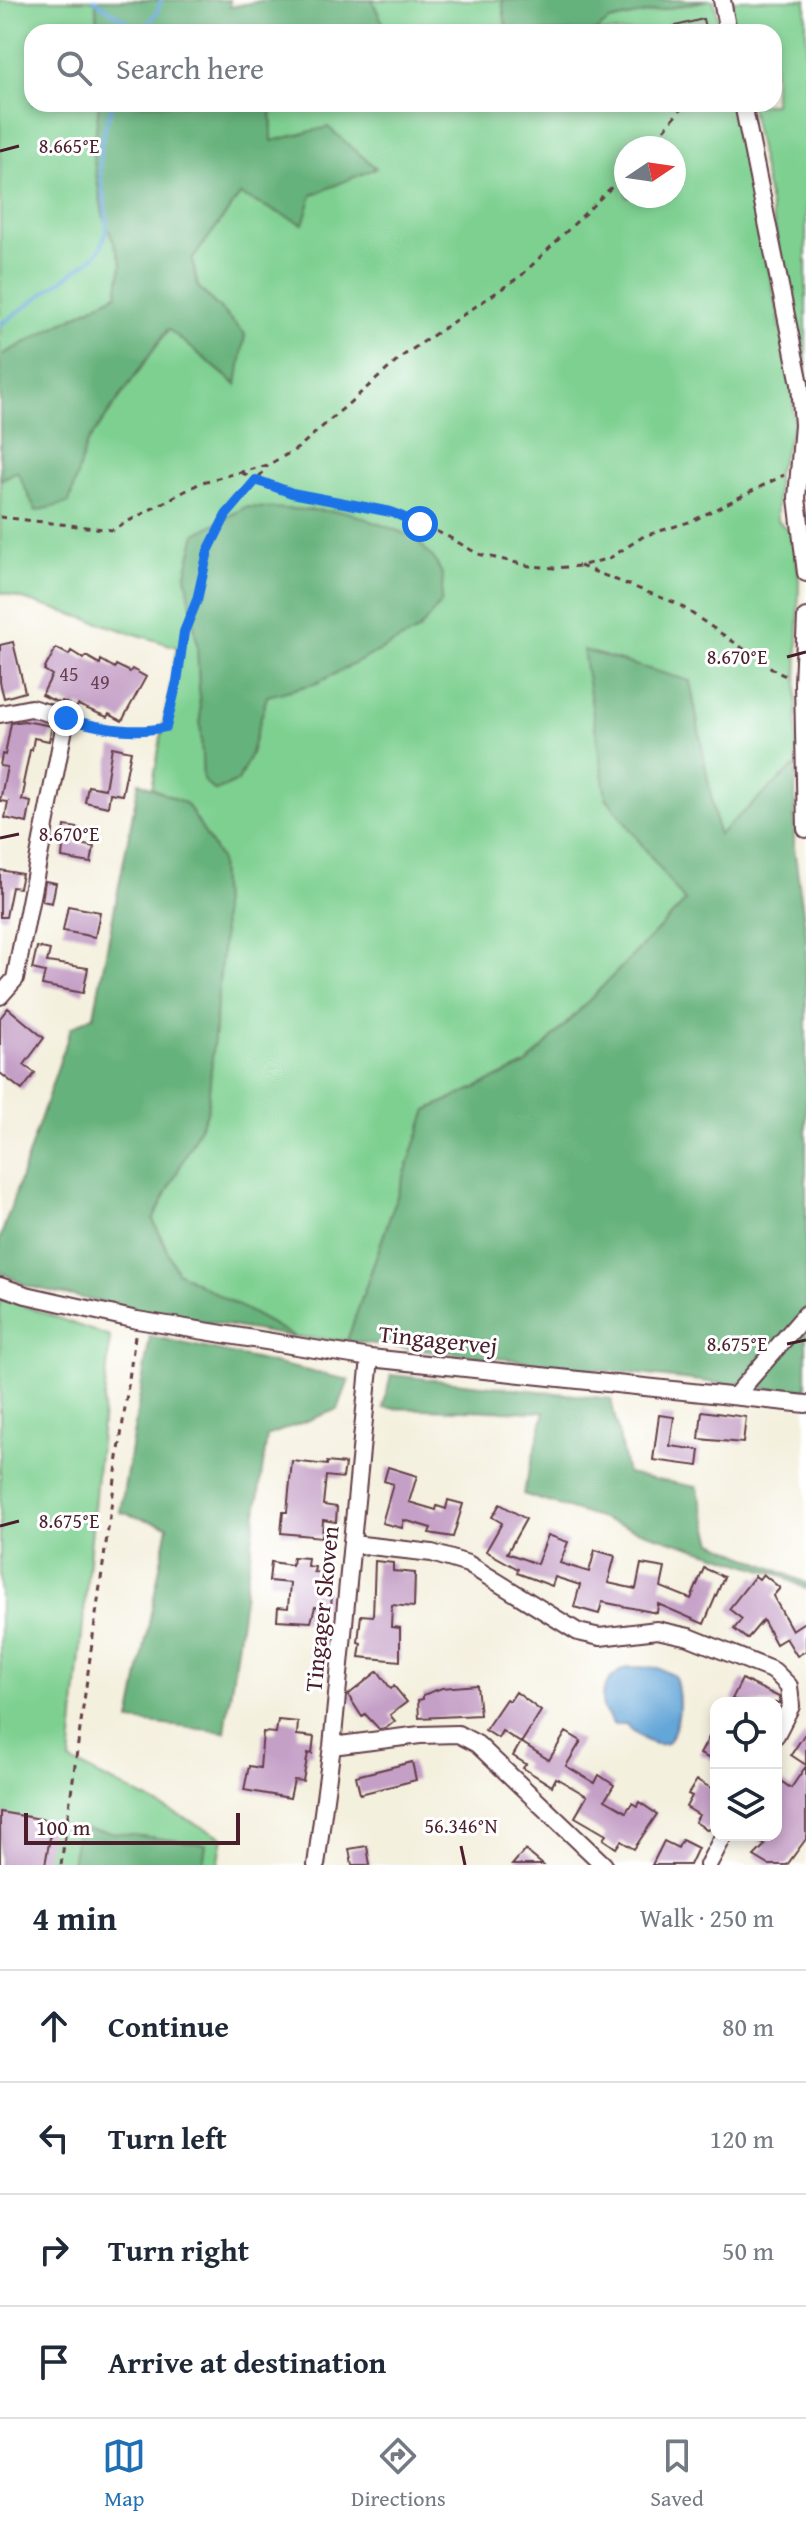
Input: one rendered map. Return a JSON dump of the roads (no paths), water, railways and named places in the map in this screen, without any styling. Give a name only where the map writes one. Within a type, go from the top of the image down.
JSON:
[{"type":"street","points":[[722,0],[726,24]]},
{"type":"street","points":[[745,112],[800,384],[803,425],[797,498],[806,573]]},
{"type":"street","points":[[806,617],[803,683],[806,829]]},
{"type":"street","points":[[0,714],[31,708],[66,718],[15,979],[0,996]]},
{"type":"street","name":"Tingagervej","points":[[0,1286],[26,1295],[137,1320],[370,1358],[806,1404]]},
{"type":"street","points":[[735,1396],[806,1314]]},
{"type":"street","name":"Tingager Skoven","points":[[316,1865],[332,1746],[370,1358]]},
{"type":"street","points":[[353,1544],[432,1553],[468,1564],[578,1632],[600,1637],[657,1630],[689,1637],[774,1671],[789,1686],[791,1706],[782,1723]]},
{"type":"street","points":[[332,1746],[420,1735],[458,1734],[477,1744],[604,1865]]},
{"type":"street","points":[[708,1865],[721,1841]]},
{"type":"water","points":[[629,1667],[658,1668],[675,1676],[679,1711],[667,1743],[650,1742],[626,1724],[614,1725],[604,1710],[602,1701],[605,1688],[617,1673]]},
{"type":"waterway","points":[[94,0],[131,24]]},
{"type":"waterway","points":[[148,24],[161,0]]},
{"type":"waterway","points":[[0,325],[93,258],[101,248],[106,226],[101,150],[110,112]]}]
